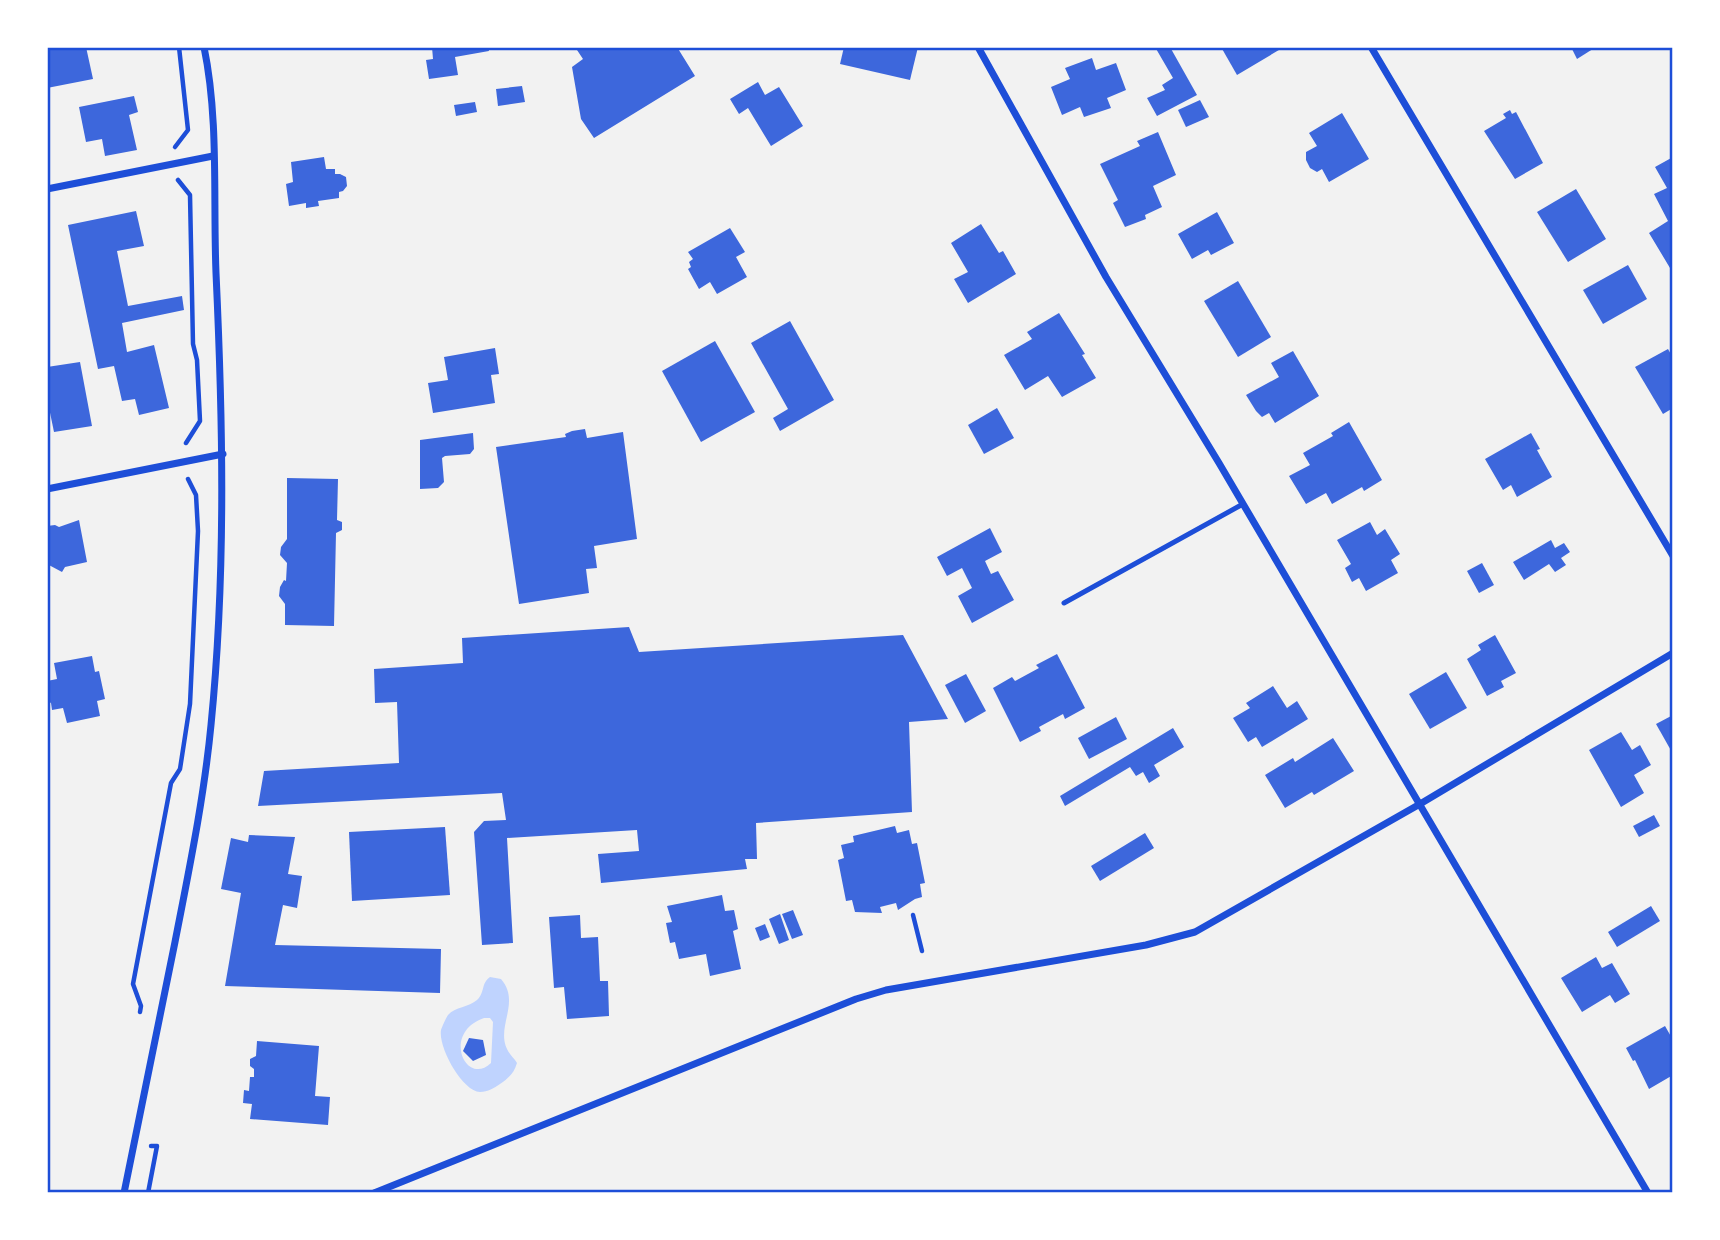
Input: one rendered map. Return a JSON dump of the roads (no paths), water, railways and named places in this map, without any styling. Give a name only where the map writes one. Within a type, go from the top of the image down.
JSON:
[{"type":"street","points":[[124,1193],[204,789],[220,617],[223,454],[211,92],[204,47]]},
{"type":"street","points":[[978,47],[1106,277],[1243,504],[1648,1193]]},
{"type":"street","points":[[1371,47],[1673,556]]},
{"type":"street","points":[[47,188],[213,156]]},
{"type":"street","points":[[47,489],[223,454]]},
{"type":"street","points":[[374,1193],[856,999],[886,990],[1146,945],[1195,932],[1420,804],[1673,653]]},
{"type":"lane","points":[[1064,603],[1243,504]]},
{"type":"water","points":[[487,979],[501,979],[507,988],[509,1005],[504,1040],[517,1063],[506,1080],[491,1090],[480,1092],[466,1084],[453,1067],[443,1047],[441,1030],[451,1012],[477,1000]],"holes":[[[490,1018],[493,1022],[491,1063],[482,1069],[473,1068],[466,1063],[462,1055],[463,1035],[471,1025]]]}]
